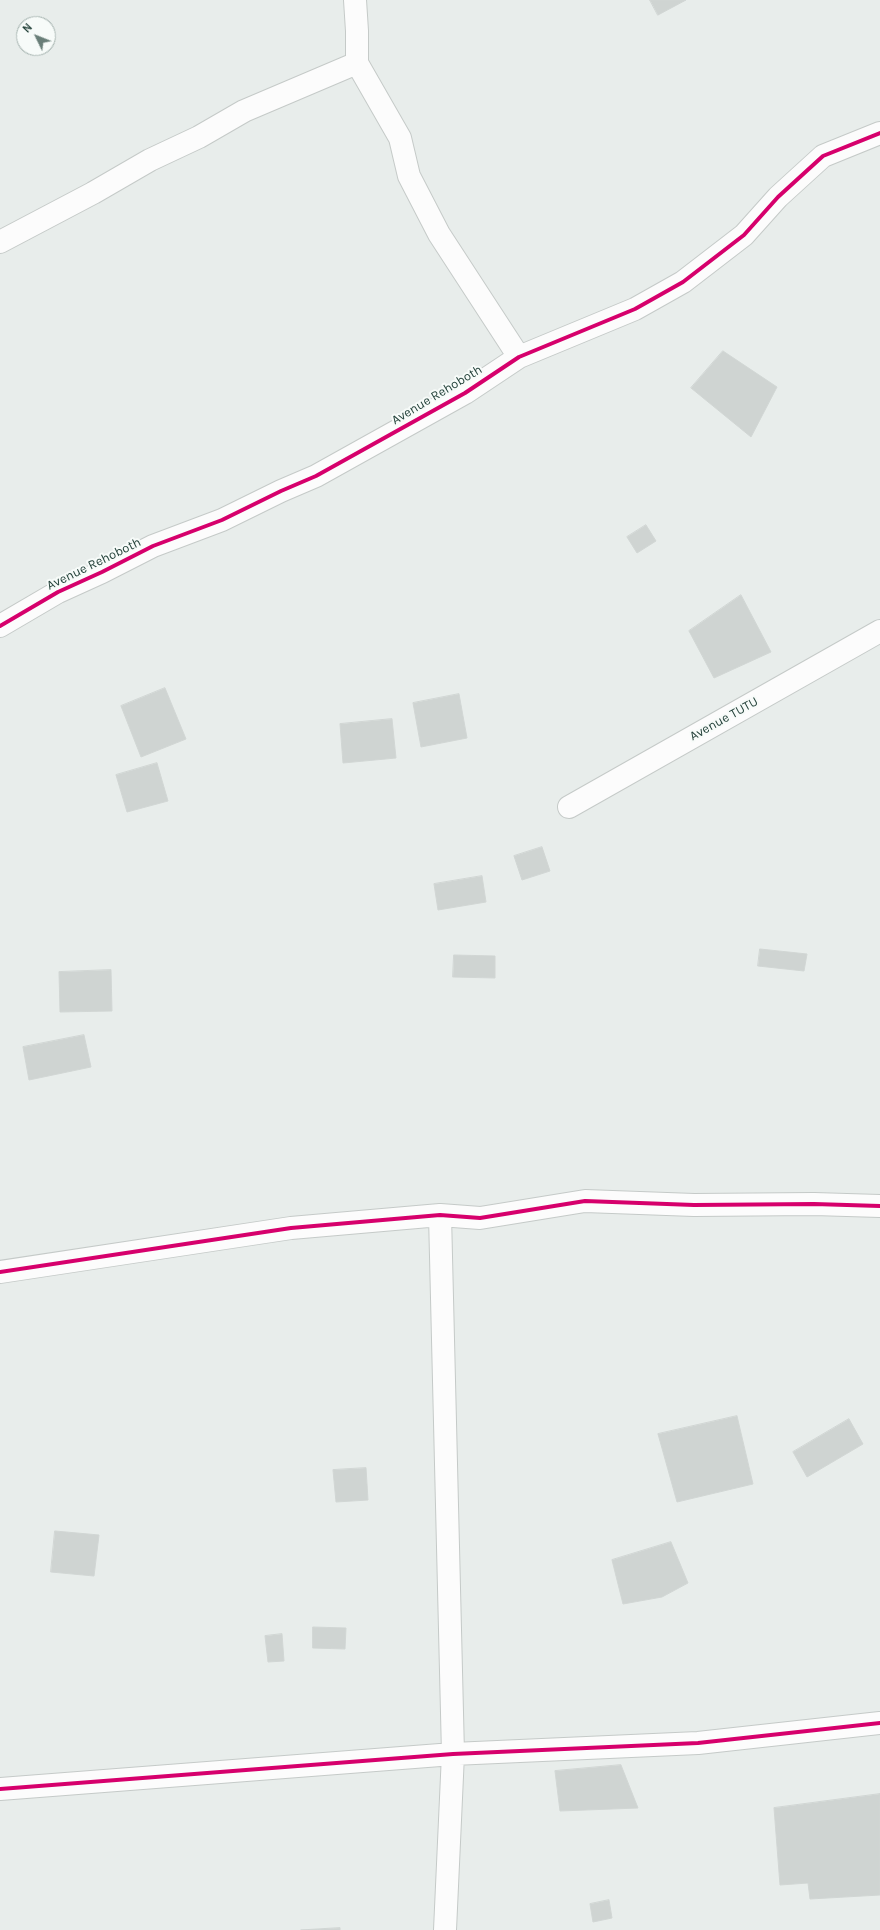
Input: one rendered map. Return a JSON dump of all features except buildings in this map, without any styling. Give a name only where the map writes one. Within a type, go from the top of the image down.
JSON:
[{"type":"street","points":[[355,0],[358,32],[357,63],[400,138],[409,176],[439,234],[519,357]]},
{"type":"street","points":[[0,242],[93,193],[150,160],[199,137],[244,111],[357,63]]},
{"type":"street","name":"Avenue Rehoboth","points":[[0,626],[58,592],[153,546],[222,520],[280,491],[316,476],[465,393],[519,357],[635,309],[683,282],[744,235],[778,197],[823,156],[880,133]]},
{"type":"street","name":"Avenue TUTU","points":[[569,807],[880,631]]},
{"type":"street","points":[[0,1272],[291,1228],[440,1215],[480,1218],[585,1200],[694,1205],[814,1204],[880,1206]]},
{"type":"street","points":[[440,1215],[453,1754],[445,1930]]},
{"type":"street","points":[[0,1789],[453,1754],[698,1743],[880,1723]]},
{"type":"cycle path","points":[[0,626],[58,592],[153,546],[222,520],[281,491],[316,476],[465,393],[519,357],[635,309],[683,282],[744,235],[778,197],[823,156],[880,133]]},
{"type":"cycle path","points":[[0,1272],[291,1228],[440,1215],[480,1218],[585,1201],[694,1205],[814,1204],[880,1206]]},
{"type":"cycle path","points":[[0,1789],[453,1754],[698,1743],[880,1723]]}]
